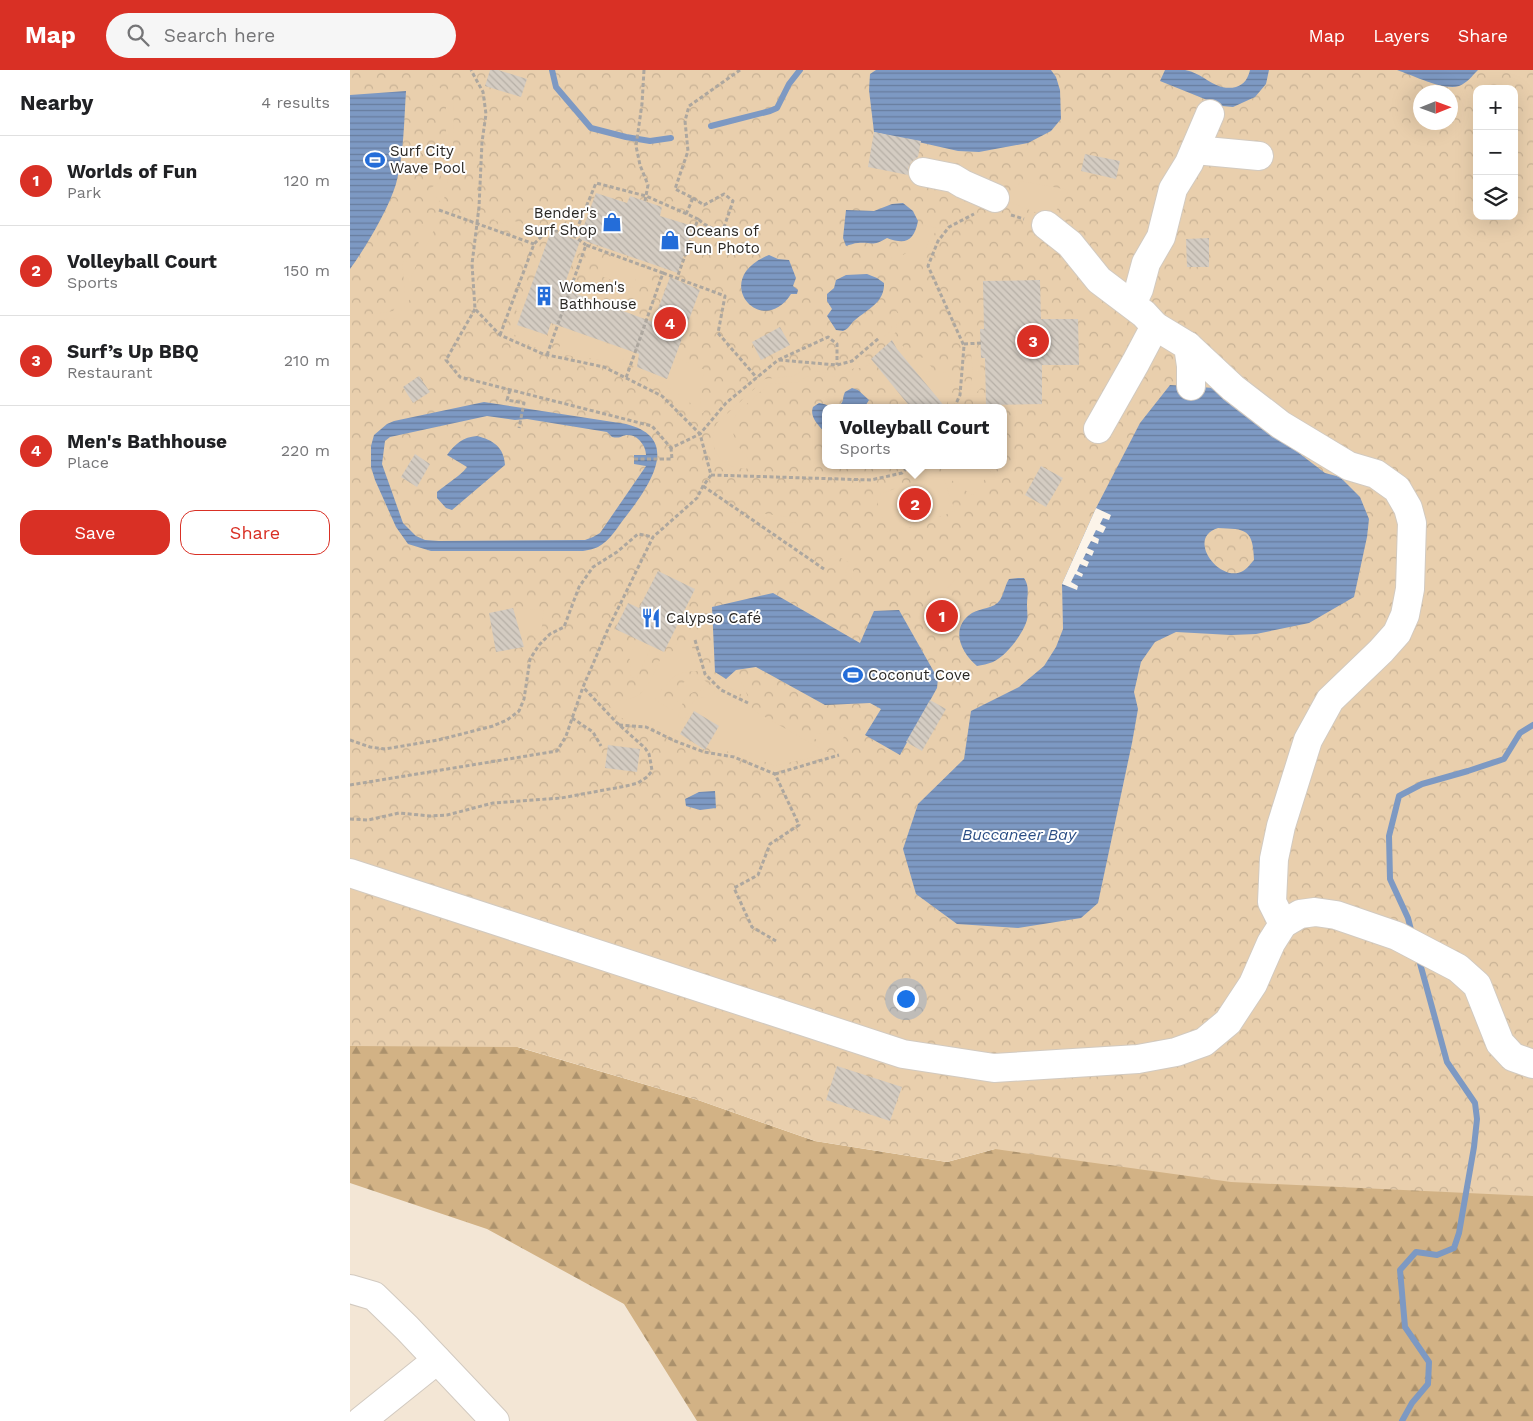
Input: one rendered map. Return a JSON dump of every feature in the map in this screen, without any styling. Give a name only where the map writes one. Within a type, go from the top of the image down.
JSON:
[{"type":"street","points":[[1132,304],[1139,289],[1146,263],[1161,237],[1173,189],[1189,163],[1210,114]]},
{"type":"street","points":[[1195,150],[1259,156]]},
{"type":"street","points":[[924,172],[953,178],[993,207]]},
{"type":"street","points":[[1046,226],[1070,244],[1099,280],[1132,304],[1155,326],[1188,346],[1233,388],[1281,425],[1349,466],[1376,474],[1397,489],[1408,508],[1412,523],[1410,589],[1405,615],[1397,633],[1330,700],[1308,740],[1281,826],[1274,859],[1272,902],[1282,924]]},
{"type":"street","points":[[1098,429],[1155,326]]},
{"type":"street","points":[[1188,346],[1191,386]]},
{"type":"street","points":[[350,873],[903,1054],[994,1068],[1138,1059],[1176,1052],[1204,1042],[1228,1022],[1253,984],[1282,924],[1300,914],[1315,912],[1336,915],[1403,939],[1458,968],[1477,985],[1500,1043],[1514,1057],[1533,1064]]},
{"type":"street","points":[[350,1289],[374,1296],[495,1421]]},
{"type":"street","points":[[361,1421],[437,1360]]},
{"type":"path","points":[[471,70],[483,92],[486,114],[472,264],[475,309],[446,360],[460,377],[652,426],[672,448],[672,459],[634,459]]},
{"type":"path","points":[[644,70],[642,104],[636,146],[640,165],[648,185],[645,201]]},
{"type":"path","points":[[574,236],[596,183],[646,196],[698,219],[722,233],[733,201],[724,194],[704,205],[675,190],[688,151],[685,121],[689,106],[740,70]]},
{"type":"path","points":[[686,214],[693,198]]},
{"type":"path","points":[[956,404],[960,395],[964,344],[928,266],[938,241],[949,227],[993,207],[1046,226]]},
{"type":"path","points":[[439,210],[534,244]]},
{"type":"path","points":[[677,278],[698,219]]},
{"type":"path","points":[[500,335],[534,244],[548,230],[574,236],[586,245],[725,296],[718,333],[756,378]]},
{"type":"path","points":[[547,355],[586,245]]},
{"type":"path","points":[[626,378],[663,273]]},
{"type":"path","points":[[350,785],[557,751],[566,736],[583,687],[608,629],[653,537],[697,498],[711,474],[700,434],[662,396],[604,367],[547,355],[500,335],[475,309]]},
{"type":"path","points":[[672,448],[700,434],[726,403],[778,360],[828,337],[837,344],[837,365]]},
{"type":"path","points":[[778,360],[837,365],[852,361],[878,338]]},
{"type":"path","points":[[964,344],[981,343]]},
{"type":"path","points":[[510,390],[507,400],[524,403],[519,428]]},
{"type":"path","points":[[711,474],[871,480],[902,473],[906,469]]},
{"type":"path","points":[[703,486],[824,569]]},
{"type":"path","points":[[350,740],[370,747],[385,749],[438,740],[493,726],[508,720],[520,710],[524,699],[530,659],[539,645],[550,634],[564,627],[579,587],[593,567],[617,552],[638,534],[653,537]]},
{"type":"path","points":[[695,640],[705,674],[721,690],[748,703]]},
{"type":"path","points":[[350,819],[368,820],[398,813],[430,816],[448,815],[493,803],[561,798],[638,783],[652,771],[649,754],[583,687]]},
{"type":"path","points":[[572,718],[593,732],[601,746]]},
{"type":"path","points":[[619,725],[646,727],[704,752],[734,757],[775,774],[839,756]]},
{"type":"path","points":[[775,774],[799,825],[770,844],[758,875],[734,888],[752,928],[776,941]]},
{"type":"shaded area","points":[[350,1175],[1181,1421],[350,1421]]},
{"type":"green space","points":[[350,70],[1533,70],[1533,1196],[1231,1182],[995,1149],[947,1162],[815,1141],[698,1100],[518,1047],[350,1046]]},
{"type":"green space","points":[[446,70],[452,74],[438,86],[454,101],[453,153],[443,205],[429,189],[440,182],[444,156],[435,145],[446,138],[446,104],[432,94],[432,86]]},
{"type":"green space","points":[[1021,181],[1069,190],[1051,219],[1008,201],[1002,194],[1014,190]]},
{"type":"green space","points":[[577,202],[582,202],[579,213],[573,220],[559,221],[549,212],[554,210],[557,216],[561,214],[563,216],[577,208]]},
{"type":"green space","points":[[496,215],[530,226],[531,220],[537,217],[540,224],[536,229],[525,232],[494,220]]},
{"type":"green space","points":[[436,216],[440,218],[411,276],[414,294],[396,318],[370,321],[366,319],[368,315],[393,311],[405,293],[402,261],[409,262],[419,244],[414,229]]},
{"type":"green space","points":[[920,225],[939,228],[929,240],[923,257],[914,264],[899,264],[892,261],[891,257],[895,253],[903,255],[906,253]]},
{"type":"green space","points":[[608,256],[642,267],[639,274],[640,278],[636,279],[633,288],[601,276],[603,268],[601,263]]},
{"type":"green space","points":[[533,280],[522,313],[516,311],[526,285]]},
{"type":"green space","points":[[587,284],[603,291],[604,303],[589,298],[586,306],[575,296],[577,288]]},
{"type":"green space","points":[[619,298],[633,302],[639,318],[626,323],[630,313],[611,306]]},
{"type":"green space","points":[[896,311],[903,320],[897,324],[896,332],[886,342],[883,337],[891,331],[892,314]]},
{"type":"green space","points":[[568,321],[577,332],[617,347],[630,344],[621,364],[617,365],[595,359],[557,354]]},
{"type":"green space","points":[[512,325],[547,335],[549,338],[546,349],[537,348],[522,340],[510,330]]},
{"type":"green space","points":[[902,345],[915,361],[930,356],[931,362],[929,364],[933,369],[927,374],[933,381],[939,375],[937,372],[946,373],[954,387],[947,404],[942,404],[897,349]]},
{"type":"green space","points":[[971,352],[980,352],[981,388],[974,395],[969,395],[973,374]]},
{"type":"green space","points":[[865,356],[870,363],[864,368],[854,368],[841,376],[806,377],[798,382],[769,384],[741,409],[734,418],[733,433],[737,445],[752,463],[746,469],[736,468],[722,461],[718,456],[713,440],[717,423],[765,379],[793,376],[802,371],[841,373]]},
{"type":"green space","points":[[675,357],[705,370],[701,383],[700,404],[705,410],[703,413],[697,413],[693,405],[658,381],[632,370],[634,365],[638,364],[637,367],[667,379]]},
{"type":"green space","points":[[943,469],[992,469],[973,496],[942,473],[955,511],[889,535],[875,496],[941,472]]},
{"type":"green space","points":[[742,502],[757,509],[758,513],[797,518],[797,523],[760,518],[741,505]]},
{"type":"green space","points":[[838,553],[858,563],[854,566],[853,571],[855,573],[850,581],[845,578],[847,573],[845,572],[850,563],[839,557],[831,567],[826,564],[830,557]]},
{"type":"green space","points":[[936,576],[958,576],[941,596],[931,601],[929,583]]},
{"type":"green space","points":[[513,608],[544,610],[541,634],[535,638],[529,631],[522,640]]},
{"type":"green space","points":[[637,640],[651,647],[636,680],[630,675],[631,662],[629,658]]},
{"type":"green space","points":[[690,640],[699,671],[677,675],[669,681],[664,691],[662,689],[655,700],[672,710],[678,700],[673,696],[680,685],[690,678],[704,680],[711,686],[707,690],[695,691],[690,694],[684,701],[678,717],[685,720],[693,702],[699,698],[711,697],[716,689],[826,752],[836,752],[774,766],[761,760],[760,762],[726,751],[712,750],[707,747],[719,726],[694,711],[680,734],[684,737],[618,717],[607,702],[627,700],[638,695],[649,683],[661,657],[666,658],[671,654],[678,641]]},
{"type":"green space","points":[[736,670],[749,699],[722,683],[724,677],[727,678]]},
{"type":"green space","points":[[838,726],[847,731],[840,744],[825,744],[813,738],[816,733],[833,734]]},
{"type":"green space","points":[[350,1015],[449,1027],[698,1100],[815,1141],[947,1162],[995,1149],[1533,1086],[1533,1421],[697,1421],[624,1304],[487,1229],[350,1183]]},
{"type":"water","points":[[876,70],[1051,70],[1056,77],[1060,90],[1061,119],[1051,131],[1028,143],[979,152],[958,151],[874,132],[869,90],[870,74]]},
{"type":"water","points":[[1165,70],[1185,70],[1216,85],[1229,88],[1239,86],[1244,82],[1250,70],[1269,70],[1266,84],[1255,97],[1233,107],[1222,106],[1160,81]]},
{"type":"water","points":[[1397,70],[1478,70],[1458,86],[1441,85]]},
{"type":"water","name":"Surf City Wave Pool","points":[[406,91],[402,149],[396,184],[376,228],[350,269],[350,95]]},
{"type":"water","points":[[903,203],[913,211],[918,221],[914,233],[908,240],[899,241],[887,238],[875,243],[856,243],[846,246],[843,238],[846,210],[874,211],[892,204]]},
{"type":"water","points":[[769,255],[778,259],[789,260],[796,278],[793,286],[798,290],[797,294],[791,294],[779,307],[767,311],[755,308],[746,301],[742,290],[743,278],[751,265]]},
{"type":"water","points":[[867,274],[884,283],[882,295],[875,304],[847,329],[843,331],[836,330],[827,316],[832,309],[827,301],[827,294],[834,288],[836,280],[846,275]]},
{"type":"water","name":"Buccaneer Bay","points":[[1170,385],[1214,388],[1325,473],[1340,477],[1360,497],[1369,519],[1354,597],[1309,623],[1256,634],[1231,635],[1176,632],[1155,642],[1141,662],[1134,692],[1138,709],[1098,903],[1081,918],[1018,928],[957,924],[916,894],[903,849],[918,804],[964,759],[971,711],[1019,687],[1044,666],[1056,647],[1063,629],[1062,584],[1096,508],[1140,423]],"holes":[[[1218,528],[1241,530],[1250,537],[1254,560],[1243,571],[1234,573],[1225,571],[1216,566],[1209,558],[1205,549],[1205,541],[1209,533]]]},
{"type":"water","points":[[852,388],[858,390],[869,400],[866,404],[841,404],[845,392]]},
{"type":"water","points":[[484,402],[626,424],[643,431],[653,440],[657,451],[656,464],[644,491],[636,503],[610,537],[596,548],[583,551],[431,551],[408,544],[396,527],[371,467],[371,446],[374,435],[387,424]],"holes":[[[487,416],[515,420],[527,419],[607,432],[612,437],[632,435],[641,442],[645,448],[646,455],[634,455],[634,464],[646,466],[600,533],[585,540],[439,541],[425,540],[416,536],[403,523],[382,464],[385,441],[390,437]]]},
{"type":"water","points":[[819,403],[824,404],[822,404],[822,430],[812,415],[813,407]]},
{"type":"water","points":[[477,436],[497,445],[502,453],[505,465],[452,510],[446,508],[437,498],[437,492],[467,467],[447,455],[460,442]]},
{"type":"water","points":[[1024,578],[1028,588],[1027,620],[1025,626],[1003,655],[993,662],[977,666],[971,661],[962,647],[959,633],[961,626],[972,613],[997,603],[1009,579]]},
{"type":"water","name":"Coconut Cove","points":[[773,593],[860,643],[874,611],[899,610],[938,679],[937,688],[900,755],[865,735],[881,709],[870,703],[825,705],[756,667],[736,670],[726,679],[715,672],[712,607]]},
{"type":"water","points":[[715,791],[716,808],[700,810],[686,806],[685,799],[699,792]]},
{"type":"pier","points":[[1096,508],[1111,515],[1109,520],[1103,518],[1100,524],[1106,527],[1103,533],[1096,530],[1093,536],[1099,539],[1098,544],[1091,541],[1087,548],[1094,551],[1092,556],[1086,553],[1083,559],[1089,562],[1087,567],[1080,564],[1077,571],[1083,574],[1082,577],[1075,574],[1071,582],[1078,586],[1077,590],[1062,584]]},
{"type":"building","points":[[490,70],[498,70],[527,79],[521,97],[485,86]]},
{"type":"building","points":[[874,132],[921,141],[918,157],[911,162],[908,168],[908,175],[868,167]]},
{"type":"building","points":[[1085,154],[1120,161],[1116,179],[1081,171]]},
{"type":"building","points":[[596,193],[627,203],[630,196],[662,207],[660,216],[693,226],[678,273],[579,239]]},
{"type":"building","points":[[551,231],[580,241],[563,289],[653,322],[670,277],[700,290],[667,379],[637,367],[639,354],[551,323],[547,335],[517,325]]},
{"type":"building","points":[[1209,238],[1209,267],[1187,267],[1186,239]]},
{"type":"building","points":[[1040,280],[1041,319],[1078,319],[1079,365],[1042,365],[1042,404],[986,404],[985,358],[981,358],[980,329],[984,329],[983,281]]},
{"type":"building","points":[[780,327],[790,345],[761,360],[752,342]]},
{"type":"building","points":[[892,340],[897,349],[943,404],[908,404],[871,359]]},
{"type":"building","points":[[419,376],[430,392],[413,403],[403,387]]},
{"type":"building","points":[[415,454],[430,464],[417,487],[401,477]]},
{"type":"building","points":[[1041,466],[1063,478],[1046,507],[1025,495]]},
{"type":"building","name":"Calypso Café","points":[[658,571],[695,589],[664,652],[615,629],[628,603],[639,608]]},
{"type":"building","points":[[513,608],[524,647],[496,652],[489,613]]},
{"type":"building","points":[[930,700],[946,709],[922,751],[906,742]]},
{"type":"building","points":[[694,711],[719,726],[705,750],[680,734]]},
{"type":"building","points":[[608,745],[640,749],[637,772],[605,768]]},
{"type":"building","points":[[837,1066],[902,1087],[890,1121],[826,1100]]},
{"type":"waterway","points":[[552,70],[556,87],[591,128],[650,141],[671,138]]},
{"type":"waterway","points":[[711,126],[777,108],[789,84],[800,70]]},
{"type":"waterway","points":[[1412,934],[1408,918],[1390,879],[1389,836],[1399,796],[1422,784],[1504,759],[1520,733],[1533,725]]},
{"type":"waterway","points":[[1402,1421],[1412,1403],[1428,1384],[1429,1362],[1405,1327],[1400,1270],[1416,1252],[1437,1255],[1454,1248],[1459,1233],[1477,1119],[1475,1103],[1447,1062],[1418,956]]},
{"type":"place","name":"Surf City Wave Pool","points":[[375,160]]},
{"type":"place","name":"Bender's Surf Shop","points":[[612,222]]},
{"type":"place","name":"Oceans of Fun Photo","points":[[670,240]]},
{"type":"place","name":"Women's Bathhouse","points":[[544,296]]},
{"type":"place","name":"Men's Bathhouse","points":[[670,323]]},
{"type":"place","name":"Surf’s Up BBQ","points":[[1033,341]]},
{"type":"place","name":"Volleyball Court","points":[[915,504]]},
{"type":"place","name":"Worlds of Fun","points":[[942,616]]},
{"type":"place","name":"Calypso Café","points":[[651,618]]},
{"type":"place","name":"Coconut Cove","points":[[853,675]]}]
